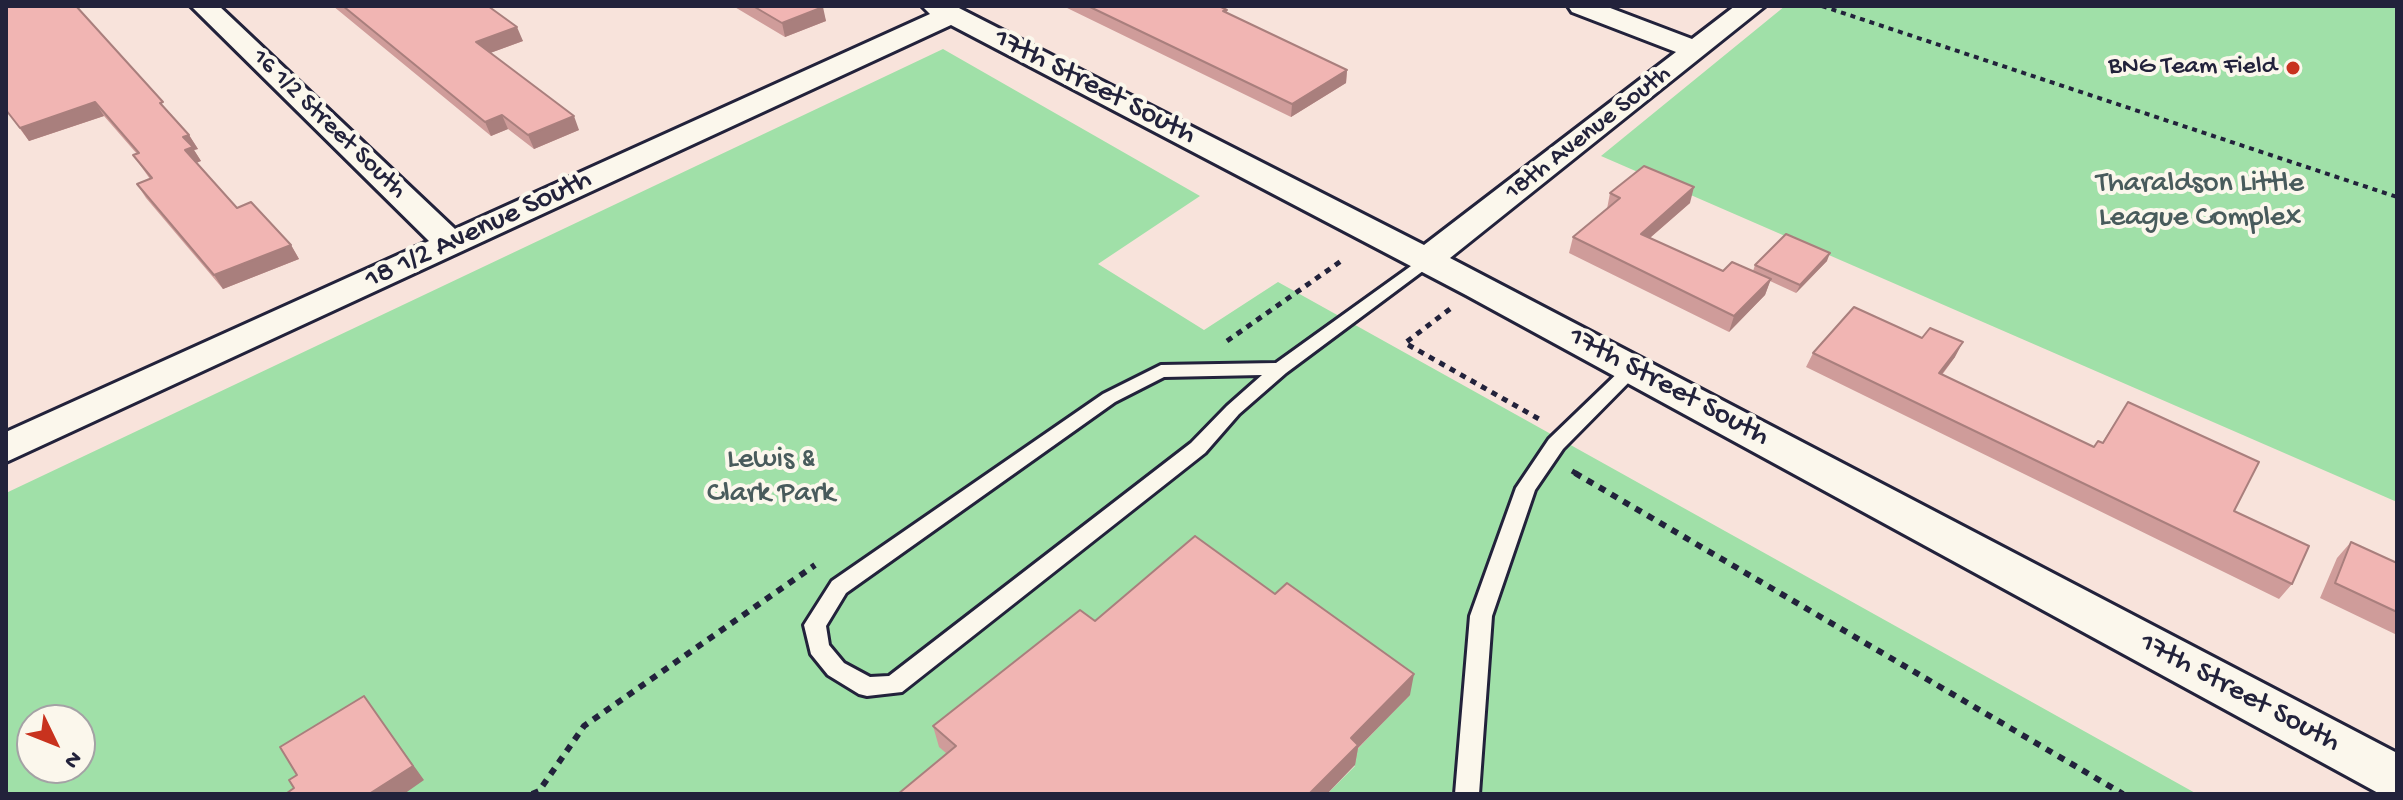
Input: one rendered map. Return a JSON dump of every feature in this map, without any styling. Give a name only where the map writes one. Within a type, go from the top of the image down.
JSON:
[{"type":"street","name":"16 1/2 Street South","points":[[204,6],[451,244]]},
{"type":"street","points":[[1581,6],[1696,50]]},
{"type":"street","name":"18th Avenue South","points":[[1425,261],[1752,6]]},
{"type":"street","name":"18 1/2 Avenue South","points":[[6,448],[451,244],[943,10]]},
{"type":"street","name":"17th Street South","points":[[943,10],[1632,369],[2397,778]]},
{"type":"lane","points":[[1280,369],[1161,371],[1109,398],[839,587],[815,625],[819,648],[836,669],[867,687],[894,685],[1198,448],[1233,410],[1280,369],[1425,261]]},
{"type":"lane","points":[[1467,794],[1481,616],[1526,488],[1556,444],[1632,369]]},
{"type":"path","points":[[1822,6],[2397,197]]},
{"type":"path","points":[[1459,301],[1405,343],[1544,422],[1575,474],[2123,794]]},
{"type":"green space","name":"Tharaldson Little League Complex","points":[[1785,6],[2397,6],[2397,502],[1601,156]]},
{"type":"green space","name":"Lewis & Clark Park","points":[[943,49],[1200,196],[1098,264],[1204,330],[1278,282],[2197,794],[1327,794],[1355,766],[1348,759],[1409,695],[939,746],[961,766],[928,794],[6,794],[6,493]]},
{"type":"building","points":[[6,6],[76,6],[163,102],[160,103],[189,135],[183,137],[193,147],[185,150],[237,208],[251,202],[291,245],[214,275],[137,184],[152,178],[133,155],[139,153],[95,102],[20,128],[6,110]]},
{"type":"building","points":[[343,6],[488,6],[517,27],[476,42],[574,116],[528,135],[502,115],[485,122]]},
{"type":"building","points":[[753,6],[821,6],[823,7],[782,23]]},
{"type":"building","points":[[1088,6],[1219,6],[1227,10],[1223,11],[1347,70],[1292,104]]},
{"type":"building","points":[[1644,166],[1694,187],[1641,234],[1723,271],[1732,262],[1771,279],[1734,316],[1573,237],[1620,198],[1610,193]]},
{"type":"building","points":[[1786,234],[1830,253],[1800,285],[1755,265]]},
{"type":"building","points":[[1854,307],[1922,338],[1930,328],[1963,342],[1939,373],[2094,447],[2098,441],[2103,443],[2128,402],[2259,462],[2234,511],[2309,546],[2292,584],[1813,353]]},
{"type":"building","points":[[1195,536],[1275,594],[1287,583],[1414,674],[1351,738],[1358,745],[1309,794],[898,794],[956,746],[933,726],[1080,610],[1095,621]]},
{"type":"building","points":[[2351,542],[2397,563],[2397,612],[2335,583]]},
{"type":"building","points":[[364,696],[413,766],[369,794],[287,794],[294,788],[289,780],[297,775],[280,747]]},
{"type":"place","name":"BNG Team Field","points":[[2293,68]]}]
